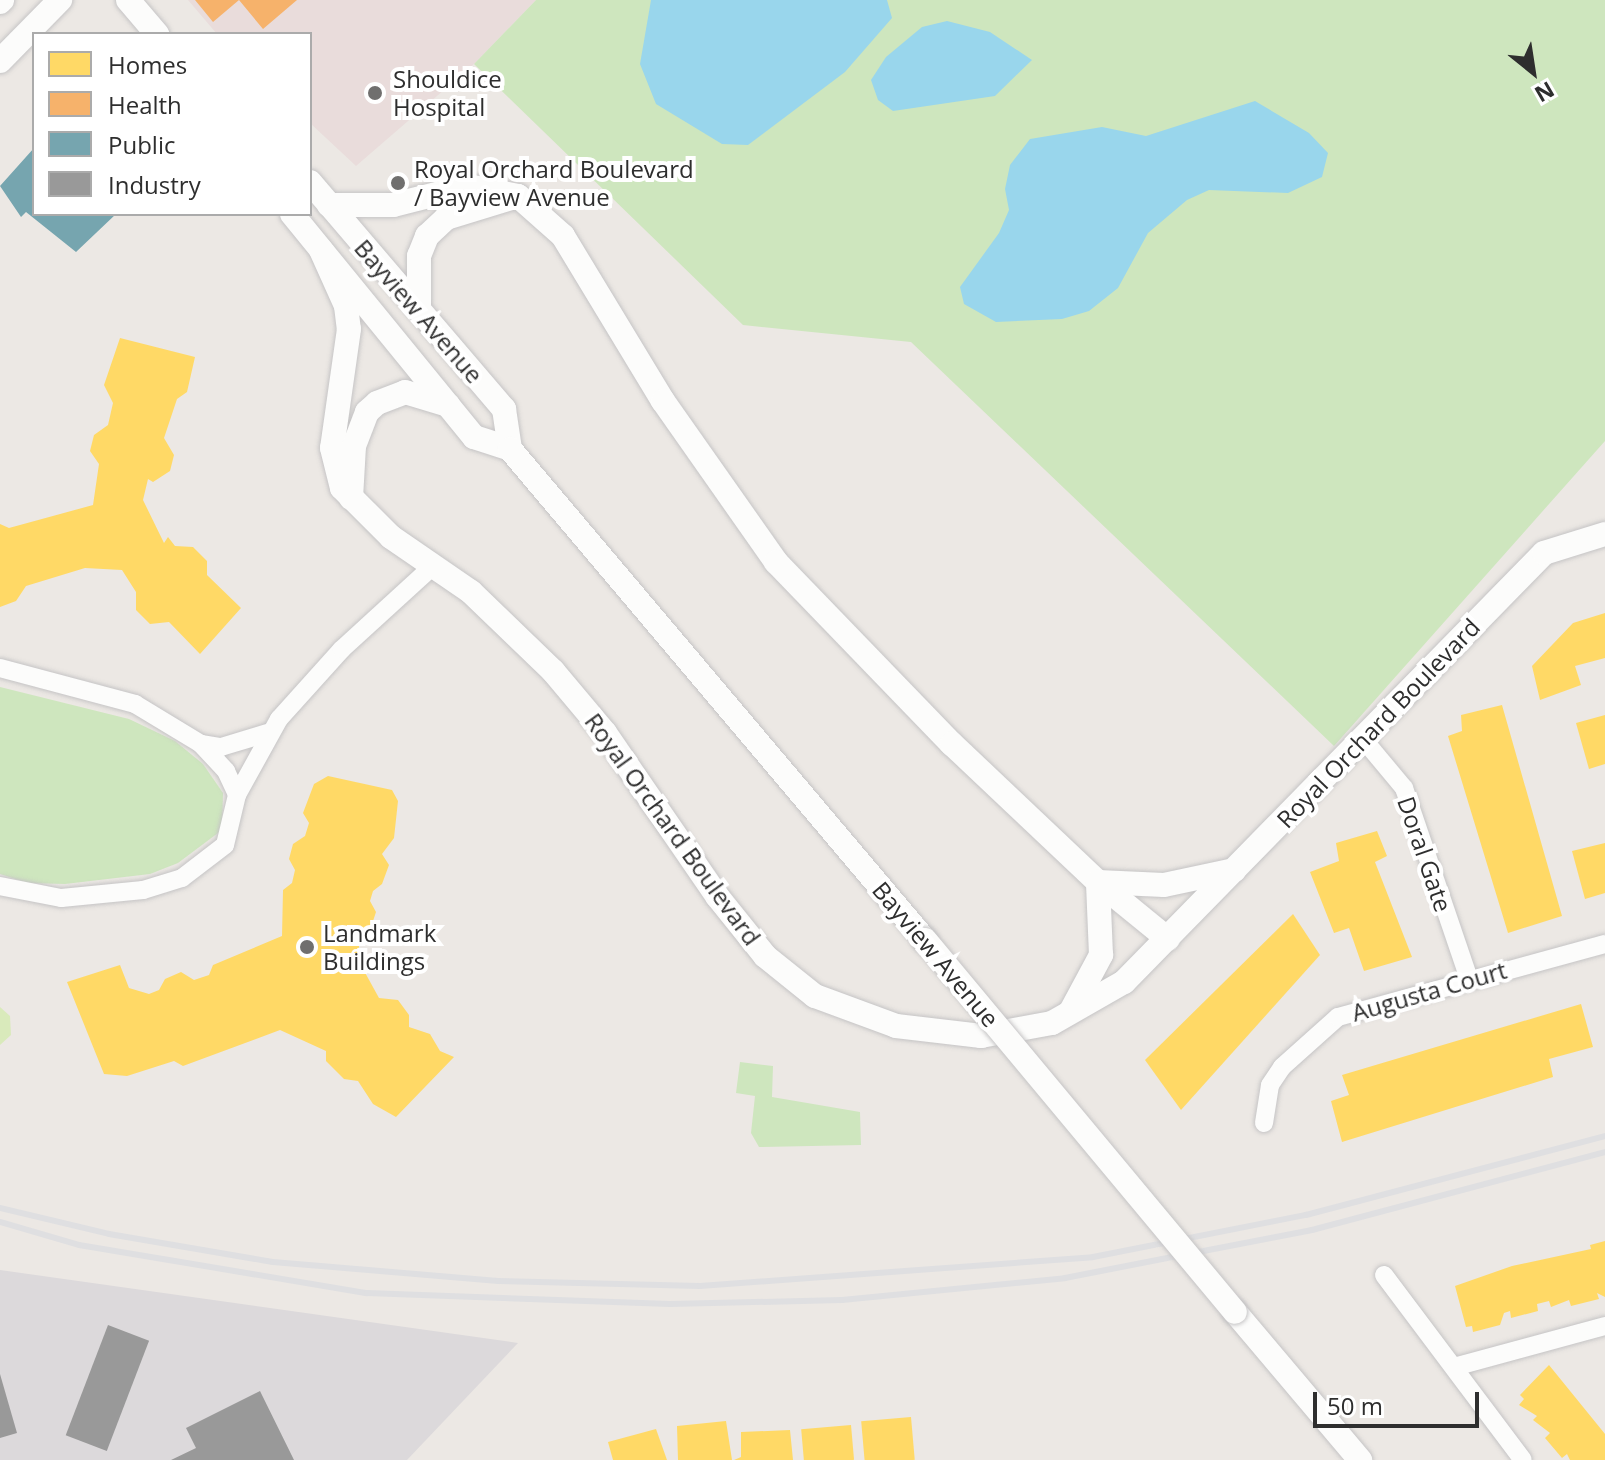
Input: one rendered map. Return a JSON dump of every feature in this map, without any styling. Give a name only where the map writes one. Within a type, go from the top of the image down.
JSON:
[{"type":"street","points":[[0,61],[60,0]]},
{"type":"street","points":[[128,0],[155,32]]},
{"type":"street","name":"Bayview Avenue","points":[[312,184],[504,409],[510,449]]},
{"type":"street","points":[[329,205],[393,205],[468,186],[518,196],[563,236],[663,401],[776,562],[952,744],[1098,882],[1168,939]]},
{"type":"street","points":[[419,310],[419,256],[427,236],[446,218],[518,196]]},
{"type":"street","name":"Bayview Avenue","points":[[294,216],[474,437],[510,449],[1360,1460]]},
{"type":"street","points":[[321,250],[346,306],[349,329],[332,448],[337,478],[351,498]]},
{"type":"street","points":[[351,498],[354,446],[367,412],[377,403],[405,392],[448,405]]},
{"type":"street","name":"Royal Orchard Boulevard","points":[[351,498],[391,537],[471,592],[553,671],[614,745],[756,944],[815,996],[896,1026],[981,1036],[1068,1015],[1124,982],[1544,553],[1605,534]]},
{"type":"street","points":[[0,886],[61,898],[143,890],[182,878],[225,845],[237,795],[267,733],[327,664],[433,566]]},
{"type":"street","points":[[0,668],[135,704],[201,744],[226,771],[237,795]]},
{"type":"street","points":[[201,744],[221,747],[267,733]]},
{"type":"street","name":"Doral Gate","points":[[1363,739],[1404,788],[1469,979]]},
{"type":"street","points":[[1098,882],[1164,885],[1234,870]]},
{"type":"street","points":[[1068,1015],[1084,995],[1101,955],[1098,882]]},
{"type":"street","name":"Augusta Court","points":[[1264,1123],[1270,1085],[1282,1067],[1338,1017],[1605,944]]},
{"type":"street","points":[[1384,1275],[1523,1460]]},
{"type":"street","points":[[1454,1367],[1605,1326]]},
{"type":"shaded area","name":"Shouldice Hospital","points":[[188,0],[536,0],[474,64],[356,166],[312,125],[312,32],[215,32]]},
{"type":"shaded area","points":[[0,1270],[518,1343],[407,1460],[0,1460]]},
{"type":"green space","points":[[536,0],[1605,0],[1605,441],[1334,746],[911,342],[743,325],[474,64]]},
{"type":"green space","points":[[0,687],[129,719],[175,741],[203,764],[223,793],[222,830],[178,863],[150,874],[65,884],[28,883],[0,874]]},
{"type":"green space","points":[[0,1007],[10,1016],[11,1035],[0,1045]]},
{"type":"green space","points":[[740,1062],[773,1066],[772,1097],[860,1112],[861,1145],[759,1147],[751,1133],[755,1096],[736,1093]]},
{"type":"water","points":[[651,0],[887,0],[892,18],[845,72],[748,145],[722,144],[656,104],[640,64]]},
{"type":"water","points":[[947,21],[990,32],[1032,60],[995,96],[893,111],[878,100],[871,80],[886,57],[922,27]]},
{"type":"water","points":[[1255,101],[1309,133],[1328,153],[1322,177],[1288,193],[1209,190],[1187,200],[1148,233],[1118,288],[1089,311],[1062,319],[996,322],[964,304],[960,287],[999,233],[1009,210],[1005,189],[1010,165],[1030,139],[1102,127],[1146,136]]},
{"type":"building: Homes","points":[[120,338],[195,357],[187,392],[177,399],[164,438],[174,455],[170,471],[153,482],[148,479],[143,500],[164,543],[168,537],[175,546],[193,547],[207,561],[207,575],[241,608],[200,654],[169,622],[150,624],[136,610],[136,592],[122,570],[85,568],[26,586],[16,601],[0,607],[0,524],[9,528],[93,505],[99,464],[90,451],[94,435],[108,425],[113,403],[104,385]]},
{"type":"building: Homes","points":[[1605,613],[1605,658],[1575,666],[1581,685],[1540,700],[1532,666],[1573,623]]},
{"type":"building: Homes","points":[[1502,705],[1562,916],[1508,933],[1448,736],[1462,731],[1461,715]]},
{"type":"building: Homes","points":[[1605,715],[1605,764],[1589,769],[1576,723]]},
{"type":"building: Homes","name":"Landmark Buildings","points":[[328,776],[392,790],[398,801],[394,838],[382,854],[389,865],[382,884],[373,891],[370,901],[376,912],[370,930],[361,935],[357,958],[379,998],[398,1000],[409,1015],[409,1027],[430,1034],[440,1051],[454,1057],[396,1117],[373,1104],[358,1081],[344,1079],[326,1061],[326,1051],[280,1030],[183,1066],[174,1061],[127,1076],[104,1074],[67,982],[120,965],[129,988],[149,994],[159,990],[165,979],[181,972],[194,980],[209,975],[213,965],[282,936],[283,890],[292,883],[295,870],[289,859],[293,844],[305,836],[309,823],[303,813],[314,784]]},
{"type":"building: Homes","points":[[1377,831],[1387,856],[1375,862],[1412,957],[1364,971],[1349,928],[1334,933],[1310,872],[1339,861],[1336,843]]},
{"type":"building: Homes","points":[[1605,843],[1605,893],[1585,899],[1572,851]]},
{"type":"building: Homes","points":[[1293,914],[1320,955],[1181,1110],[1145,1060]]},
{"type":"building: Homes","points":[[1581,1004],[1593,1047],[1549,1059],[1553,1077],[1342,1142],[1331,1101],[1349,1095],[1342,1075]]},
{"type":"building: Homes","points":[[1605,1241],[1605,1297],[1597,1293],[1599,1299],[1571,1306],[1569,1300],[1551,1307],[1549,1301],[1537,1304],[1538,1311],[1511,1318],[1510,1311],[1504,1313],[1500,1325],[1473,1332],[1472,1326],[1466,1327],[1455,1286],[1512,1266],[1591,1249],[1590,1245]]},
{"type":"building: Homes","points":[[1549,1365],[1605,1434],[1605,1460],[1570,1460],[1567,1454],[1562,1458],[1545,1438],[1550,1433],[1533,1420],[1537,1416],[1519,1405],[1524,1399],[1520,1395]]},
{"type":"building: Homes","points":[[911,1417],[915,1460],[865,1460],[861,1421]]},
{"type":"building: Homes","points":[[726,1421],[732,1460],[678,1460],[677,1426]]},
{"type":"building: Homes","points":[[851,1425],[854,1460],[804,1460],[801,1429]]},
{"type":"building: Homes","points":[[656,1429],[667,1460],[613,1460],[608,1442]]},
{"type":"building: Homes","points":[[790,1430],[793,1460],[734,1460],[741,1457],[741,1432]]},
{"type":"building: Health","points":[[195,0],[239,0],[213,22]]},
{"type":"building: Health","points":[[239,0],[297,0],[263,29]]},
{"type":"building: Public","points":[[32,150],[32,216],[114,216],[76,252],[26,212],[21,217],[0,186]]},
{"type":"building: Industry","points":[[108,1325],[149,1341],[107,1451],[66,1435]]},
{"type":"building: Industry","points":[[0,1374],[17,1433],[0,1438]]},
{"type":"building: Industry","points":[[260,1391],[294,1460],[171,1460],[196,1448],[186,1428]]},
{"type":"railway","points":[[0,1208],[109,1234],[273,1262],[498,1281],[700,1286],[1093,1257],[1306,1215],[1605,1136]]},
{"type":"railway","points":[[0,1222],[79,1245],[367,1293],[670,1304],[842,1300],[1065,1278],[1312,1230],[1605,1152]]},
{"type":"place","name":"Shouldice Hospital","points":[[375,93]]},
{"type":"place","name":"Royal Orchard Boulevard / Bayview Avenue","points":[[398,183]]},
{"type":"place","name":"Landmark Buildings","points":[[307,947]]}]
